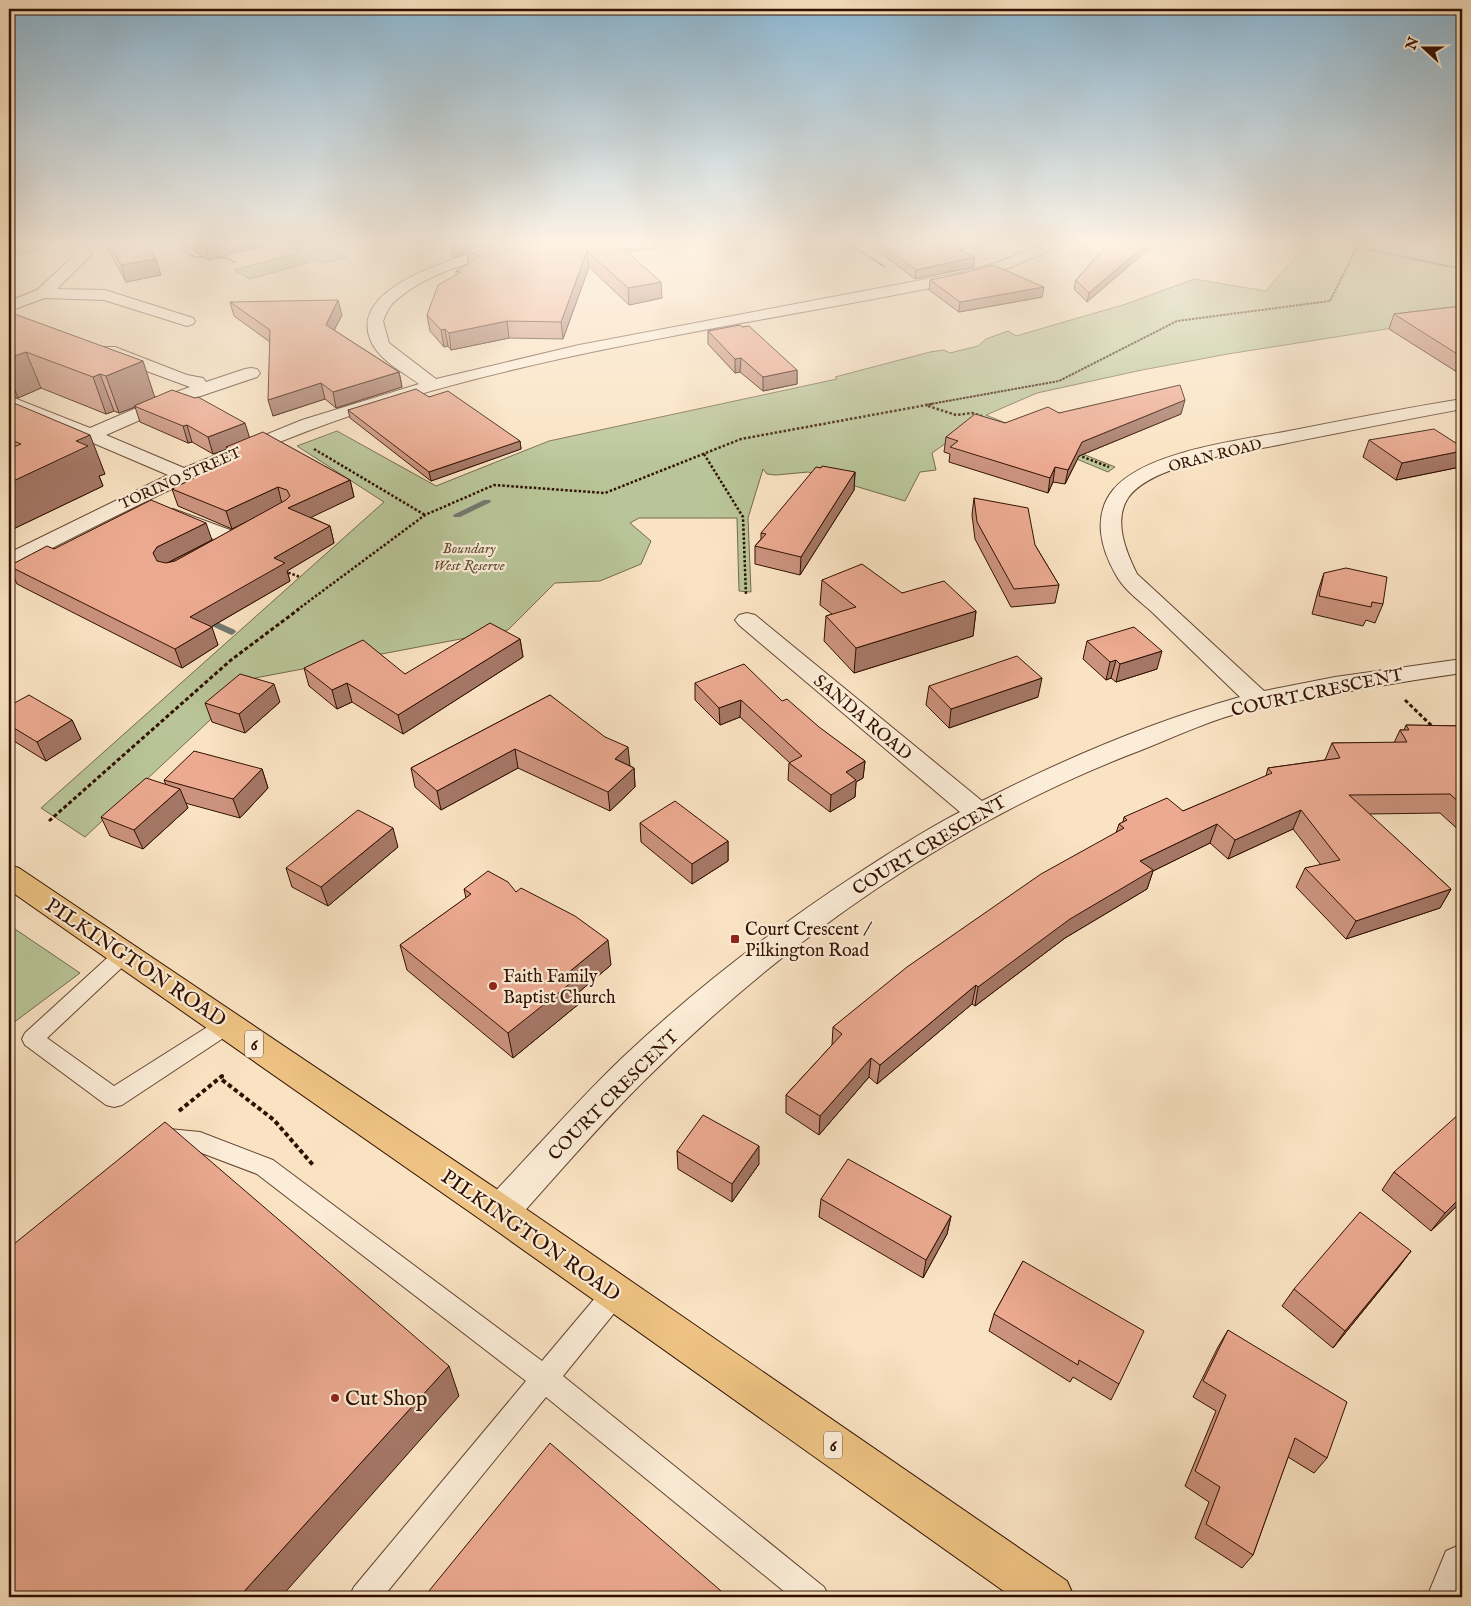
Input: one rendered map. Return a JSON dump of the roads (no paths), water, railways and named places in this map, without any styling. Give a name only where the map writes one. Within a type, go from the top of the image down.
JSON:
[{"type":"main road","name":"PILKINGTON ROAD","points":[[10,877],[500,1212],[1051,1597]]},
{"type":"street","points":[[22,318],[27,320]]},
{"type":"street","points":[[177,318],[187,321]]},
{"type":"street","points":[[378,318],[376,330],[379,340],[389,352],[432,385]]},
{"type":"street","name":"TORINO STREET","points":[[9,560],[184,475],[285,433],[356,408],[432,385],[567,353],[751,318]]},
{"type":"street","points":[[90,344],[182,379],[197,382],[200,390]]},
{"type":"street","points":[[90,435],[168,400],[251,373]]},
{"type":"street","name":"ORAN ROAD","points":[[1258,701],[1128,578],[1117,557],[1111,534],[1114,504],[1120,495],[1137,480],[1181,460],[1462,404]]},
{"type":"street","points":[[14,408],[90,435],[184,475]]},
{"type":"street","points":[[135,498],[242,534],[190,562]]},
{"type":"street","name":"SANDA ROAD","points":[[747,608],[979,813]]},
{"type":"street","name":"COURT CRESCENT","points":[[500,1212],[657,1046],[746,971],[863,882],[979,813],[1048,777],[1116,748],[1258,701],[1381,677],[1462,666]]},
{"type":"street","points":[[1450,1597],[1462,1567]]},
{"type":"lane","points":[[124,954],[32,1039],[114,1098],[227,1025]]},
{"type":"lane","points":[[147,1156],[169,1139],[200,1142],[265,1167],[545,1379],[814,1597]]},
{"type":"lane","points":[[364,1597],[615,1293]]},
{"type":"waterway","points":[[457,515],[487,502]]},
{"type":"waterway","points":[[204,619],[232,632]]},
{"type":"place","name":"Court Crescent / Pilkington Road","points":[[735,939]]},
{"type":"place","name":"Faith Family Baptist Church","points":[[493,986]]},
{"type":"place","name":"Cut Shop","points":[[335,1398]]},
{"type":"park label","name":"Boundary West Reserve","points":[[469,556]]}]
